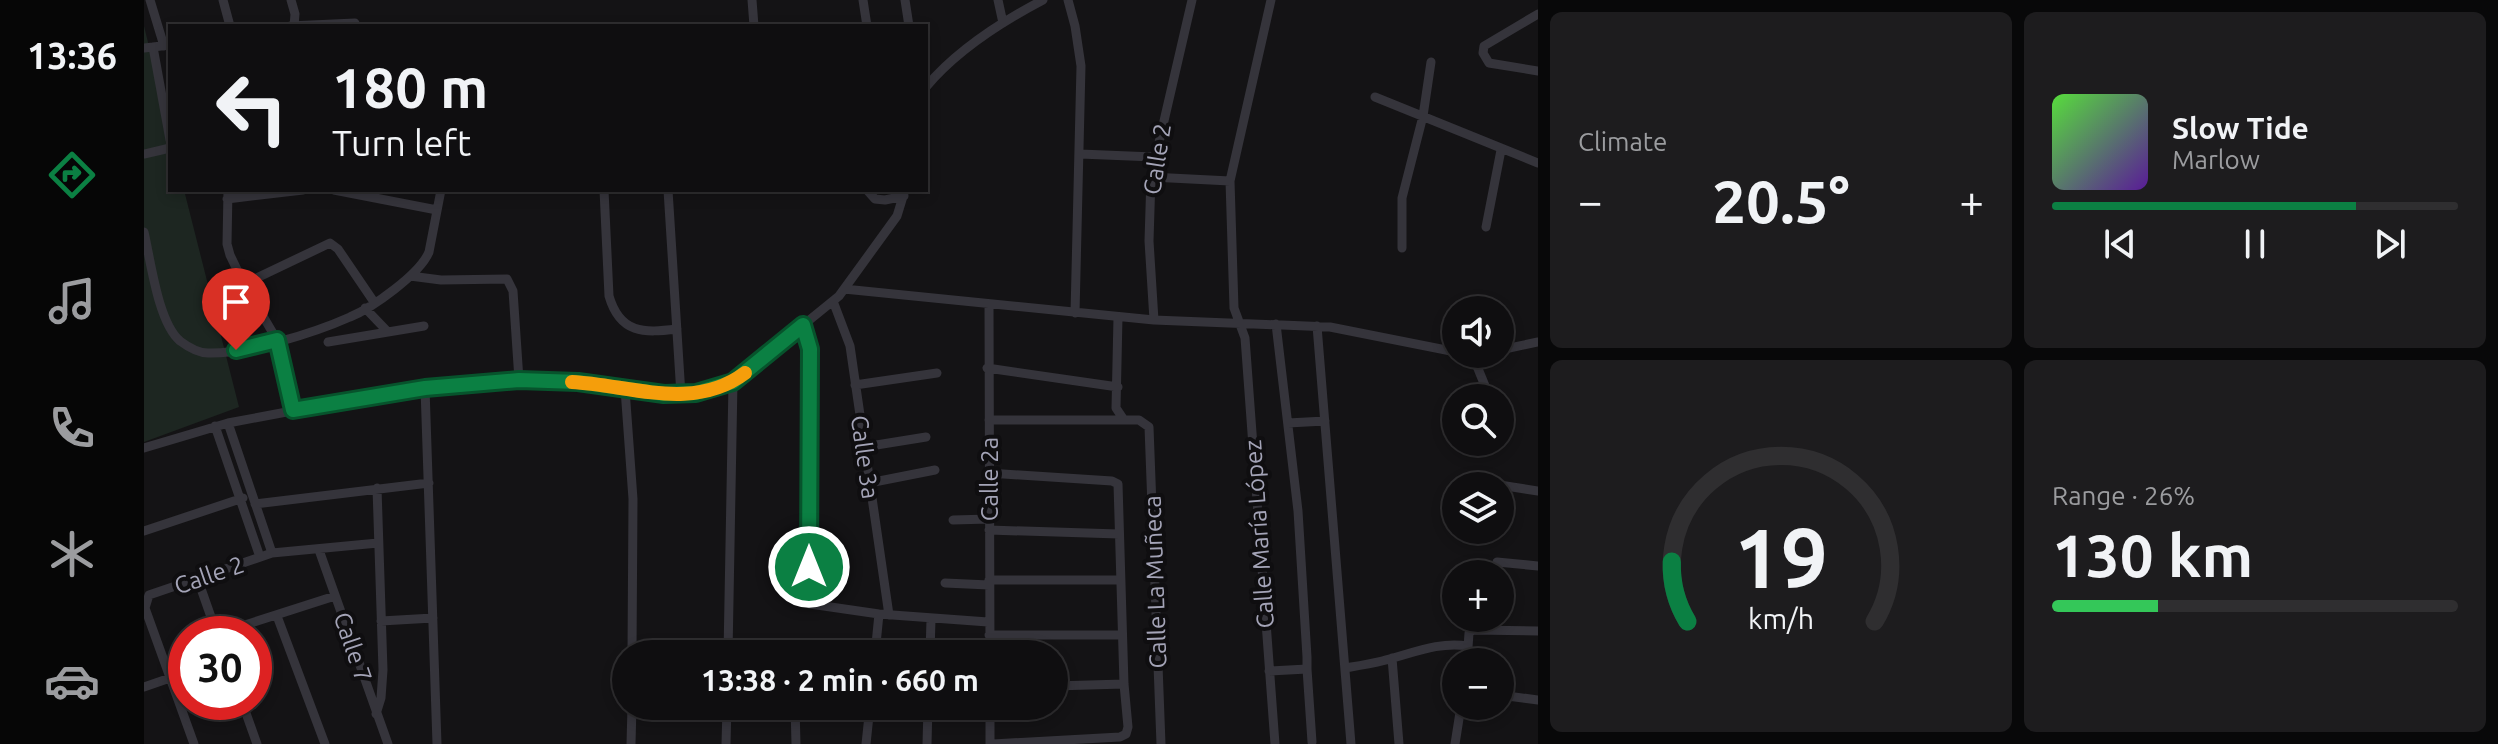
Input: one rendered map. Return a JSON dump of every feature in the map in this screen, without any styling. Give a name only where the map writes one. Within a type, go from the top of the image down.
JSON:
[{"type":"street","points":[[150,0],[168,124]]},
{"type":"street","points":[[223,0],[229,24]]},
{"type":"street","points":[[291,0],[295,14],[292,24]]},
{"type":"street","points":[[752,0],[754,24]]},
{"type":"street","points":[[863,0],[867,24]]},
{"type":"street","points":[[905,0],[909,24]]},
{"type":"street","points":[[998,0],[1003,23]]},
{"type":"street","points":[[928,85],[951,61],[1003,23],[1043,0]]},
{"type":"street","points":[[1068,0],[1081,66],[1075,313]]},
{"type":"street","name":"Calle 2","points":[[1154,320],[1149,241],[1151,177],[1192,0]]},
{"type":"street","name":"Calle María López","points":[[1271,0],[1230,181],[1234,308],[1245,338],[1275,744]]},
{"type":"street","points":[[1538,14],[1484,46],[1483,53],[1489,63],[1538,71]]},
{"type":"street","points":[[334,24],[355,23]]},
{"type":"street","points":[[1402,248],[1402,198],[1423,116],[1431,62]]},
{"type":"street","points":[[1375,97],[1538,163]]},
{"type":"street","points":[[144,154],[168,148]]},
{"type":"street","points":[[1486,227],[1501,150]]},
{"type":"street","points":[[1080,154],[1154,157]]},
{"type":"street","points":[[1151,177],[1230,181]]},
{"type":"street","points":[[265,192],[227,194],[227,244],[244,284],[277,340],[293,410]]},
{"type":"street","points":[[344,192],[437,210]]},
{"type":"street","points":[[144,232],[165,319],[180,341],[207,353],[236,350],[318,329],[353,316],[410,276],[429,252],[441,192]]},
{"type":"street","points":[[604,192],[609,296],[613,309],[621,320],[640,331],[648,333],[677,329]]},
{"type":"street","points":[[668,192],[681,395]]},
{"type":"street","points":[[869,192],[875,199],[885,200],[905,193]]},
{"type":"street","points":[[144,448],[228,423],[425,388],[519,380],[578,382],[681,395],[708,391],[733,382],[833,301],[897,216],[905,193]]},
{"type":"street","points":[[244,284],[330,243],[338,249],[374,302]]},
{"type":"street","points":[[410,276],[441,280],[507,279],[513,291],[519,380]]},
{"type":"street","points":[[844,289],[1154,320],[1317,326],[1442,349]]},
{"type":"street","name":"Calle 3a","points":[[833,301],[850,346],[869,483],[884,614],[878,640]]},
{"type":"street","name":"Calle 2a","points":[[989,304],[989,640]]},
{"type":"street","points":[[365,308],[388,332]]},
{"type":"street","points":[[1118,317],[1116,408],[1124,420]]},
{"type":"street","points":[[1276,324],[1298,511],[1312,742]]},
{"type":"street","points":[[803,325],[810,349],[810,604],[931,619],[988,622]]},
{"type":"street","points":[[328,342],[424,326]]},
{"type":"street","points":[[1317,326],[1351,744]]},
{"type":"street","points":[[1514,347],[1538,342]]},
{"type":"street","points":[[987,368],[1118,387]]},
{"type":"street","points":[[855,385],[937,373]]},
{"type":"street","points":[[728,640],[733,382]]},
{"type":"street","points":[[425,388],[437,744]]},
{"type":"street","points":[[625,389],[633,499],[632,640]]},
{"type":"street","points":[[989,420],[1124,420]]},
{"type":"street","name":"Calle La Muñeca","points":[[1124,420],[1145,422],[1151,432],[1161,744]]},
{"type":"street","points":[[1288,423],[1325,421]]},
{"type":"street","points":[[228,423],[272,553]]},
{"type":"street","points":[[215,426],[260,557]]},
{"type":"street","points":[[864,447],[926,437]]},
{"type":"street","points":[[869,483],[935,470]]},
{"type":"street","points":[[989,473],[1115,481],[1118,484],[1128,731],[1123,736],[992,744],[991,720]]},
{"type":"street","points":[[144,531],[239,499],[429,483]]},
{"type":"street","points":[[1514,487],[1538,491]]},
{"type":"street","points":[[376,714],[381,698],[383,670],[377,488]]},
{"type":"street","points":[[953,520],[1119,534]]},
{"type":"street","name":"Calle 2","points":[[168,672],[145,603],[149,595],[272,553],[378,543]]},
{"type":"street","name":"Calle 7","points":[[319,550],[388,744]]},
{"type":"street","points":[[1514,564],[1538,566]]},
{"type":"street","points":[[198,580],[211,616]]},
{"type":"street","points":[[945,583],[1121,580]]},
{"type":"street","points":[[272,618],[335,596]]},
{"type":"street","points":[[277,616],[325,744]]},
{"type":"street","points":[[381,621],[433,618]]},
{"type":"street","points":[[930,640],[931,619]]},
{"type":"street","points":[[1345,668],[1410,651],[1453,644],[1468,646],[1469,633],[1473,630],[1538,631]]},
{"type":"street","points":[[989,635],[1122,635]]},
{"type":"street","points":[[1392,658],[1399,744]]},
{"type":"street","points":[[1269,671],[1307,669]]},
{"type":"street","points":[[144,687],[168,679]]},
{"type":"street","points":[[1068,686],[1124,684]]},
{"type":"street","points":[[1514,697],[1538,700]]},
{"type":"street","name":"Calle 2","points":[[185,720],[194,744]]},
{"type":"street","points":[[248,720],[257,744]]},
{"type":"street","points":[[631,744],[632,720]]},
{"type":"street","points":[[726,744],[727,720]]},
{"type":"street","points":[[795,720],[796,744]]},
{"type":"street","points":[[866,744],[869,720]]},
{"type":"street","points":[[927,744],[928,720]]},
{"type":"street","points":[[1455,744],[1459,720]]},
{"type":"shaded area","points":[[144,26],[168,124],[168,192],[185,192],[239,407],[144,442]]},
{"type":"slow traffic","points":[[572,382],[681,395],[708,391],[733,382],[745,373]]},
{"type":"route","points":[[236,350],[277,340],[293,410],[425,388],[519,380],[578,382],[681,395],[708,391],[733,382],[803,325],[810,349],[809,567]]}]
